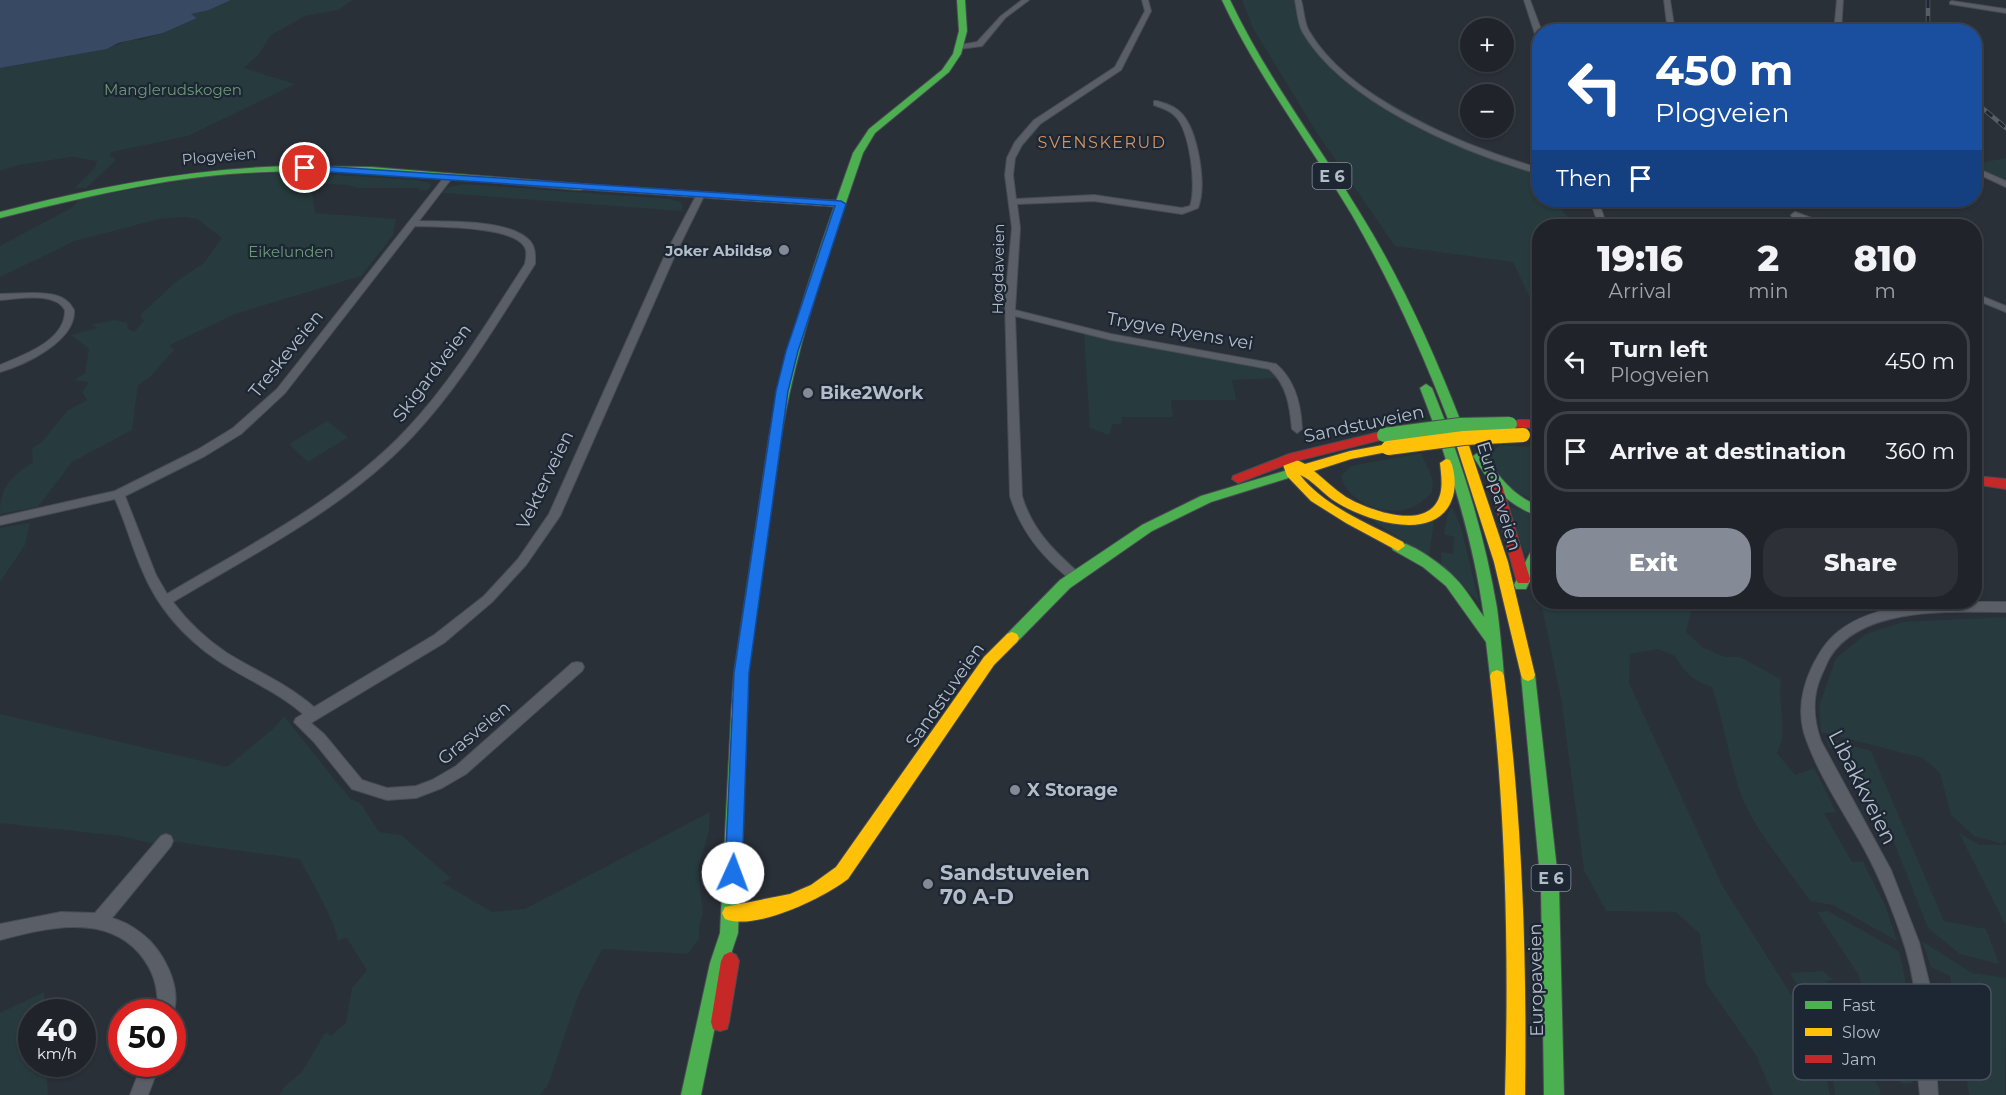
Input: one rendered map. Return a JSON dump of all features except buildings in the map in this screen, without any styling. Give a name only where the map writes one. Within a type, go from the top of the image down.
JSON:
[{"type":"main road","points":[[691,1095],[703,1048],[720,960],[727,945],[731,913],[741,673],[778,418],[792,351],[858,153],[865,139],[882,120],[942,75],[962,47],[965,24],[961,0]]},
{"type":"main road","name":"E 6","points":[[1215,0],[1243,56],[1355,238],[1402,333]]},
{"type":"main road","name":"Europaveien","points":[[1226,0],[1254,56],[1370,237],[1414,323],[1455,418],[1478,484],[1526,662],[1546,818],[1556,987],[1554,1095]]},
{"type":"main road","name":"Plogveien","points":[[0,215],[121,185],[227,171],[305,168],[841,204]]},
{"type":"main road","name":"Europaveien","points":[[1421,377],[1445,436],[1480,557],[1489,599],[1514,815],[1519,980],[1515,1095]]},
{"type":"main road","name":"E 6","points":[[1455,418],[1495,484],[1523,579]]},
{"type":"main road","name":"Sandstuveien","points":[[731,913],[786,907],[813,896],[838,878],[864,845],[989,661],[1030,617],[1076,577],[1147,528],[1206,499],[1231,481],[1386,441],[1464,438],[1532,426]]},
{"type":"main road","name":"Sandstuveien","points":[[1520,429],[1532,433]]},
{"type":"main road","name":"E 6","points":[[1288,466],[1307,468],[1332,494],[1366,513],[1392,520],[1417,519],[1434,512],[1444,504],[1447,488],[1445,436]]},
{"type":"main road","name":"Sandstuveien","points":[[1307,468],[1386,441]]},
{"type":"main road","name":"E 6","points":[[1288,466],[1310,494],[1435,567],[1461,594],[1492,639]]},
{"type":"main road","points":[[1982,481],[2006,484]]},
{"type":"main road","name":"E 6","points":[[1495,484],[1513,501],[1532,508]]},
{"type":"main road","points":[[1512,611],[1523,579],[1532,562]]},
{"type":"main road","points":[[703,1095],[727,988],[731,958],[727,945]]},
{"type":"street","points":[[962,47],[976,46],[1003,17],[1026,0]]},
{"type":"street","name":"Høgdaveien","points":[[1076,577],[1036,540],[1020,513],[1016,496],[1011,276],[1016,239],[1009,175],[1014,151],[1043,117],[1118,68],[1148,11],[1145,0]]},
{"type":"street","points":[[1298,0],[1298,13],[1307,37],[1329,62],[1356,83],[1403,114],[1460,144],[1532,169]]},
{"type":"street","points":[[1527,0],[1535,24]]},
{"type":"street","points":[[1667,0],[1671,24]]},
{"type":"street","points":[[1838,24],[1840,0]]},
{"type":"street","points":[[1952,3],[2006,11]]},
{"type":"street","points":[[1012,202],[1094,198],[1182,211],[1194,208],[1197,192],[1190,141],[1178,114],[1157,103]]},
{"type":"street","points":[[1982,173],[2006,184]]},
{"type":"street","name":"Treskeveien","points":[[0,521],[118,494],[217,444],[262,410],[295,373],[448,178]]},
{"type":"street","name":"Vekterveien","points":[[301,722],[312,713],[385,673],[439,639],[484,603],[522,562],[554,516],[670,255],[700,196]]},
{"type":"street","points":[[1795,215],[1806,219]]},
{"type":"street","name":"Skigardveien","points":[[165,602],[316,507],[389,453],[435,404],[530,264],[532,254],[528,243],[515,235],[478,228],[412,223]]},
{"type":"street","points":[[0,297],[42,296],[57,299],[67,306],[70,316],[65,328],[50,342],[0,369]]},
{"type":"street","points":[[1982,299],[2006,309]]},
{"type":"street","name":"Trygve Ryens vei","points":[[1012,312],[1111,337],[1272,366],[1279,371],[1289,389],[1298,429]]},
{"type":"street","points":[[118,494],[150,575],[165,602],[207,646],[299,700],[312,713]]},
{"type":"street","name":"Libakkveien","points":[[1982,608],[2006,607]]},
{"type":"street","name":"Libakkveien","points":[[1915,609],[1856,626],[1828,647],[1816,669],[1806,705],[1814,741],[1893,891],[1921,984]]},
{"type":"street","name":"Grasveien","points":[[301,722],[319,738],[357,785],[387,794],[416,792],[437,784],[461,770],[577,667]]},
{"type":"street","points":[[100,920],[166,841]]},
{"type":"street","points":[[0,932],[39,921],[68,918],[100,920],[123,930],[147,948],[164,975],[167,999]]},
{"type":"street","points":[[140,1095],[146,1077]]},
{"type":"street","name":"Libakkveien","points":[[1928,1080],[1929,1095]]},
{"type":"green space","name":"Manglerudskogen","points":[[231,0],[353,0],[338,10],[305,16],[271,35],[259,54],[244,68],[295,84],[188,136],[111,152],[110,157],[115,158],[114,162],[86,188],[75,188],[95,168],[97,161],[72,157],[19,165],[0,171],[0,68],[107,49],[130,40],[140,40],[197,18],[191,14],[209,10]]},
{"type":"green space","points":[[1242,0],[1299,0],[1301,26],[1329,61],[1367,90],[1453,138],[1530,167],[1532,207],[1560,208],[1569,219],[1532,219],[1532,302],[1513,262],[1395,246],[1317,133],[1253,28]]},
{"type":"green space","points":[[2006,158],[2006,181],[1982,169],[1982,162]]},
{"type":"green space","name":"Eikelunden","points":[[293,172],[415,180],[427,182],[431,186],[428,190],[419,191],[419,188],[357,188],[348,185],[311,183],[315,213],[396,219],[393,235],[361,276],[235,314],[170,345],[174,350],[150,377],[138,385],[132,430],[72,462],[38,507],[0,514],[2,496],[8,483],[33,462],[32,448],[41,443],[67,411],[87,400],[82,392],[89,382],[74,380],[85,373],[89,349],[71,335],[98,328],[91,325],[115,320],[127,323],[128,329],[134,332],[144,321],[140,315],[177,281],[204,263],[222,238],[197,219],[184,217],[159,219],[75,241],[0,277],[0,246],[71,208],[82,198],[205,177]]},
{"type":"green space","points":[[464,184],[669,199],[681,202],[683,207],[681,211],[442,193],[449,187]]},
{"type":"green space","points":[[1084,333],[1112,341],[1263,367],[1270,370],[1277,378],[1232,380],[1236,400],[1171,400],[1173,417],[1122,417],[1121,424],[1113,424],[1109,435],[1090,428]]},
{"type":"green space","points":[[327,421],[348,437],[308,462],[289,444]]},
{"type":"green space","points":[[1500,445],[1532,448],[1532,499],[1508,485],[1489,456]]},
{"type":"green space","points":[[1421,453],[1433,480],[1432,493],[1416,506],[1403,510],[1381,509],[1360,501],[1351,494],[1341,476],[1351,466]]},
{"type":"green space","points":[[1508,506],[1532,514],[1532,548],[1525,555]]},
{"type":"green space","points":[[1452,507],[1461,527],[1479,602],[1442,566],[1441,552],[1453,554],[1454,537],[1444,534],[1448,513]]},
{"type":"green space","points":[[1373,521],[1434,521],[1429,557]]},
{"type":"green space","points":[[30,523],[25,545],[0,582],[0,528]]},
{"type":"green space","points":[[1542,609],[1692,609],[1686,632],[1702,647],[1724,657],[1740,657],[1781,679],[1782,736],[1777,753],[1795,775],[1814,768],[1836,812],[1824,813],[1852,862],[1863,862],[1885,905],[1897,941],[1833,905],[1810,901],[1760,831],[1744,801],[1734,774],[1712,687],[1690,676],[1675,656],[1658,649],[1630,654],[1629,683],[1722,885],[1793,998],[1793,1080],[1827,1080],[1830,1095],[1773,1095],[1756,1055],[1706,983],[1700,934],[1676,912],[1606,911],[1584,870],[1561,698]]},
{"type":"green space","points":[[2006,617],[2006,840],[2003,844],[1974,836],[1951,815],[1940,773],[1923,758],[1821,732],[1819,706],[1836,658],[1866,634],[1903,622]]},
{"type":"green space","points":[[0,714],[227,767],[274,728],[284,716],[351,799],[361,804],[379,832],[401,835],[451,878],[443,883],[492,912],[525,909],[710,812],[709,830],[698,869],[703,913],[699,926],[699,939],[688,954],[602,949],[578,996],[548,1085],[540,1095],[279,1095],[285,1086],[301,1073],[326,1032],[331,1036],[346,1023],[352,988],[367,970],[346,937],[338,941],[327,910],[300,859],[176,842],[150,843],[121,836],[0,823]]},
{"type":"green space","points":[[1825,737],[1871,751],[1944,921],[1986,929],[1999,964],[1960,954],[1928,928],[1893,840],[1852,772],[1845,753],[1829,747]]},
{"type":"green space","points":[[1959,833],[1980,845],[2006,845],[2006,926]]},
{"type":"green space","points":[[1828,911],[1899,951],[1906,984],[1861,984],[1858,974],[1817,912]]},
{"type":"green space","points":[[1922,941],[1972,973],[2006,978],[2005,1095],[1969,1095],[1967,1080],[1991,1080],[1991,984],[1951,984],[1950,976],[1931,967]]},
{"type":"green space","points":[[1823,971],[1833,980],[1826,981],[1828,984],[1797,984],[1790,973]]},
{"type":"green space","points":[[44,992],[44,999],[29,999]]},
{"type":"green space","points":[[18,1004],[18,1077],[47,1077],[48,1095],[0,1095],[0,1013]]},
{"type":"green space","points":[[1833,1080],[1875,1080],[1881,1091],[1879,1095],[1835,1095]]},
{"type":"green space","points":[[1898,1080],[1912,1080],[1912,1083],[1903,1084]]},
{"type":"water","points":[[0,0],[231,0],[209,10],[191,14],[197,18],[163,33],[118,43],[107,49],[0,68]]},
{"type":"railway","points":[[1928,0],[1928,24]]},
{"type":"railway","points":[[1982,108],[2006,128]]},
{"type":"traffic: fast","points":[[775,438],[781,401],[799,330],[858,153],[872,131],[945,72],[957,54],[963,31],[961,0]]},
{"type":"traffic: fast","points":[[1226,0],[1265,73],[1340,188],[1373,244],[1417,331],[1455,422]]},
{"type":"traffic: fast","points":[[0,215],[121,186],[183,176],[245,170],[287,168],[371,170],[581,187]]},
{"type":"traffic: fast","points":[[1426,388],[1455,465],[1477,544],[1490,608],[1497,676]]},
{"type":"traffic: fast","points":[[1384,435],[1460,425],[1510,424]]},
{"type":"traffic: fast","points":[[1479,456],[1504,490],[1532,508]]},
{"type":"traffic: fast","points":[[1012,638],[1065,584],[1147,528],[1206,499],[1291,473]]},
{"type":"traffic: fast","points":[[1398,546],[1428,563],[1451,582],[1491,638]]},
{"type":"traffic: fast","points":[[1521,585],[1532,563]]},
{"type":"traffic: fast","points":[[1528,675],[1550,887],[1554,1095]]},
{"type":"traffic: fast","points":[[691,1095],[719,963],[729,933],[739,717]]},
{"type":"traffic: slow","points":[[581,187],[841,204]]},
{"type":"traffic: slow","points":[[1455,422],[1501,562],[1528,675]]},
{"type":"traffic: slow","points":[[1388,448],[1464,438],[1523,435]]},
{"type":"traffic: slow","points":[[739,717],[741,673],[775,438]]},
{"type":"traffic: slow","points":[[1291,473],[1350,455],[1388,448]]},
{"type":"traffic: slow","points":[[1398,546],[1316,498],[1291,472],[1287,459],[1353,506],[1381,517],[1412,521],[1426,518],[1437,512],[1445,500],[1448,486],[1446,463]]},
{"type":"traffic: slow","points":[[731,913],[776,906],[804,897],[830,883],[842,873],[989,661],[1012,638]]},
{"type":"traffic: slow","points":[[1497,676],[1508,780],[1515,885],[1517,990],[1515,1095]]},
{"type":"traffic: jam","points":[[1518,424],[1532,424]]},
{"type":"traffic: jam","points":[[1238,479],[1293,457],[1384,435]]},
{"type":"traffic: jam","points":[[1982,481],[2006,484]]},
{"type":"traffic: jam","points":[[1496,485],[1523,579]]},
{"type":"traffic: jam","points":[[720,1022],[730,961]]},
{"type":"place","name":"Joker Abildsø","points":[[784,250]]},
{"type":"place","name":"Bike2Work","points":[[808,393]]},
{"type":"place","name":"X Storage","points":[[1015,790]]},
{"type":"place","name":"Sandstuveien 70 A-D","points":[[928,884]]},
{"type":"district","name":"SVENSKERUD","points":[[1102,142]]},
{"type":"route","points":[[305,168],[841,204],[792,351],[782,391],[741,673],[733,873]]}]
